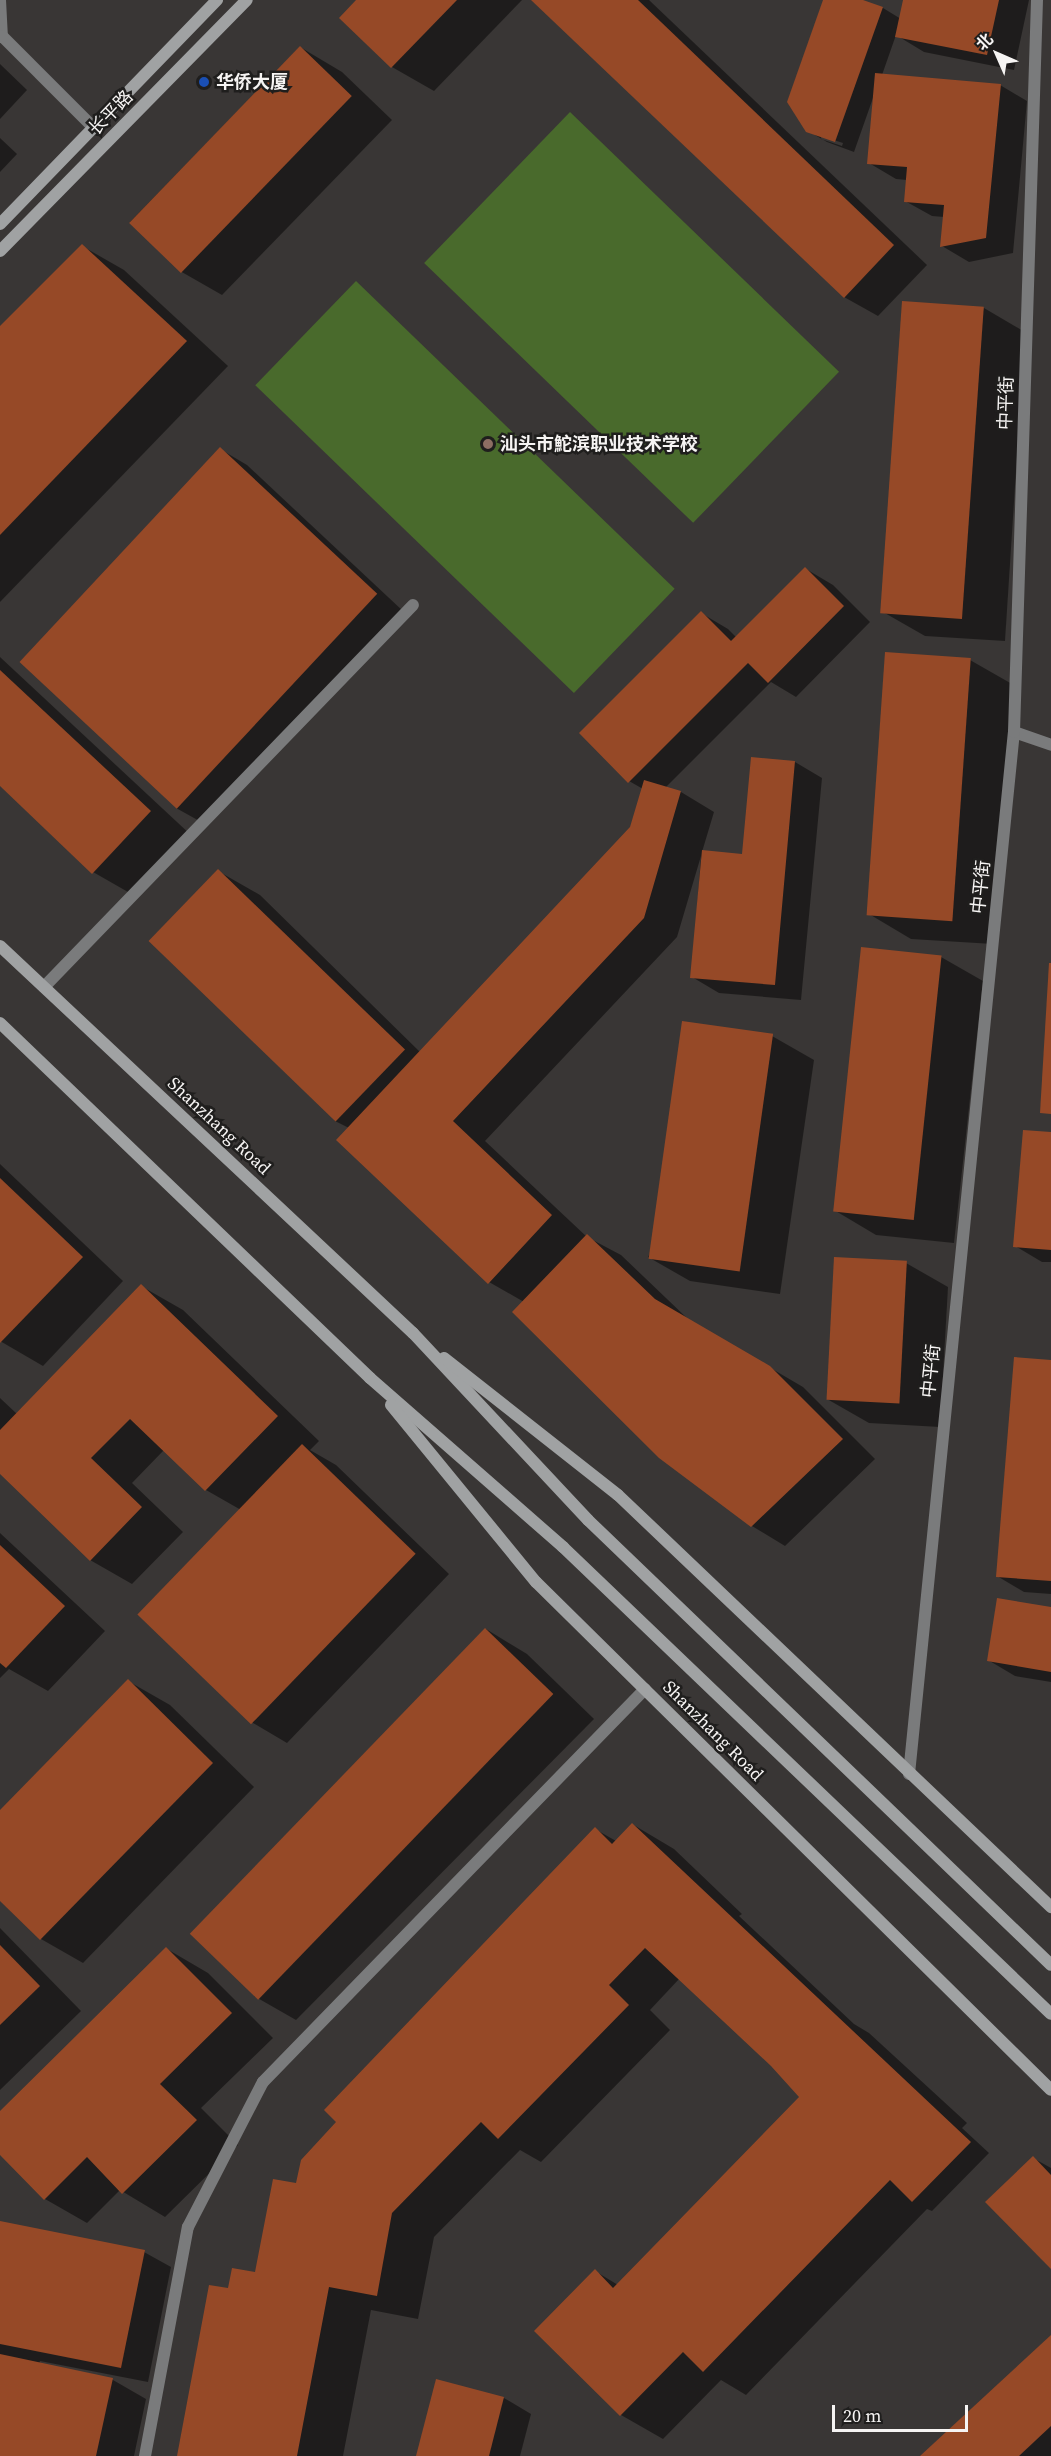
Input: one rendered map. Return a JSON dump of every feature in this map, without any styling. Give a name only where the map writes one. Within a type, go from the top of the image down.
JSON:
[{"type":"street","points":[[0,0],[2,36],[94,128]]},
{"type":"street","points":[[0,224],[217,0]]},
{"type":"street","name":"长平路","points":[[0,251],[247,0]]},
{"type":"street","name":"中平街","points":[[909,1774],[1014,732],[1036,0]]},
{"type":"street","points":[[44,987],[413,605]]},
{"type":"street","points":[[1014,732],[1051,745]]},
{"type":"street","name":"Shanzhang Road","points":[[0,946],[413,1333],[588,1520],[1051,1965]]},
{"type":"street","name":"Shanzhang Road","points":[[0,1023],[370,1378],[563,1547],[1051,2014]]},
{"type":"street","name":"Shanzhang Road","points":[[413,1333],[618,1495],[1051,1907]]},
{"type":"street","name":"Shanzhang Road","points":[[370,1378],[536,1582],[1051,2090]]},
{"type":"street","points":[[145,2456],[188,2227],[263,2082],[645,1689]]},
{"type":"green space","points":[[570,112],[839,372],[693,523],[424,263]]},
{"type":"green space","points":[[356,281],[675,589],[574,693],[255,385]]},
{"type":"building","points":[[356,0],[457,0],[391,68],[339,18]]},
{"type":"building","points":[[531,0],[638,0],[894,245],[844,298]]},
{"type":"building","points":[[823,0],[863,0],[883,7],[835,142],[806,132],[787,102]]},
{"type":"building","points":[[903,0],[999,0],[987,55],[895,37]]},
{"type":"building","points":[[300,46],[352,96],[181,273],[129,223]]},
{"type":"building","points":[[875,73],[1001,84],[986,238],[940,247],[944,205],[904,202],[907,167],[867,164]]},
{"type":"building","points":[[82,244],[187,341],[0,535],[0,326]]},
{"type":"building","points":[[902,301],[984,307],[962,619],[880,613]]},
{"type":"building","points":[[220,447],[377,594],[177,809],[19,662]]},
{"type":"building","points":[[805,567],[844,606],[768,683],[748,663],[628,783],[579,733],[701,611],[731,641]]},
{"type":"building","points":[[885,652],[971,658],[952,921],[867,915]]},
{"type":"building","points":[[0,670],[151,811],[92,874],[0,786]]},
{"type":"building","points":[[751,757],[795,761],[775,985],[690,978],[702,850],[742,854]]},
{"type":"building","points":[[644,780],[681,791],[644,918],[453,1121],[552,1215],[488,1284],[336,1140],[630,827]]},
{"type":"building","points":[[218,869],[405,1050],[336,1122],[149,941]]},
{"type":"building","points":[[861,947],[942,955],[914,1220],[833,1212]]},
{"type":"building","points":[[1049,963],[1051,963],[1051,1114],[1040,1113]]},
{"type":"building","points":[[682,1021],[773,1034],[740,1271],[649,1259]]},
{"type":"building","points":[[1023,1130],[1051,1132],[1051,1250],[1013,1247]]},
{"type":"building","points":[[0,1178],[83,1257],[0,1343]]},
{"type":"building","points":[[587,1234],[655,1299],[770,1366],[843,1439],[751,1527],[659,1458],[512,1312]]},
{"type":"building","points":[[834,1257],[907,1261],[899,1404],[827,1400]]},
{"type":"building","points":[[141,1284],[278,1416],[205,1491],[130,1419],[91,1458],[142,1507],[90,1561],[0,1474],[0,1430]]},
{"type":"building","points":[[1014,1357],[1051,1360],[1051,1581],[996,1577]]},
{"type":"building","points":[[302,1444],[416,1554],[251,1724],[137,1614]]},
{"type":"building","points":[[0,1545],[65,1606],[6,1668],[0,1663]]},
{"type":"building","points":[[997,1598],[1051,1607],[1051,1672],[987,1661]]},
{"type":"building","points":[[485,1628],[553,1694],[258,2000],[190,1934]]},
{"type":"building","points":[[128,1679],[213,1763],[40,1940],[0,1901],[0,1810]]},
{"type":"building","points":[[632,1823],[971,2142],[912,2202],[890,2180],[703,2372],[683,2352],[620,2416],[534,2331],[595,2269],[613,2288],[799,2097],[771,2066],[645,1948],[609,1985],[629,2005],[498,2139],[481,2122],[392,2213],[377,2296],[329,2287],[297,2456],[177,2456],[209,2285],[228,2288],[232,2268],[255,2272],[273,2179],[296,2183],[301,2160],[336,2122],[324,2110],[595,1827],[612,1844]]},
{"type":"building","points":[[0,1945],[40,1986],[0,2025]]},
{"type":"building","points":[[166,1947],[232,2013],[160,2084],[197,2120],[122,2194],[87,2157],[44,2200],[0,2155],[0,2111]]},
{"type":"building","points":[[1033,2156],[1051,2175],[1051,2269],[985,2202]]},
{"type":"building","points":[[0,2221],[145,2250],[121,2368],[0,2344]]},
{"type":"building","points":[[1051,2335],[1051,2426],[1019,2456],[920,2456]]},
{"type":"building","points":[[0,2354],[113,2378],[96,2456],[0,2456]]},
{"type":"building","points":[[436,2379],[504,2397],[489,2456],[416,2456]]},
{"type":"place","name":"华侨大厦","points":[[204,82]]},
{"type":"place","name":"汕头市鮀滨职业技术学校","points":[[488,444]]}]
